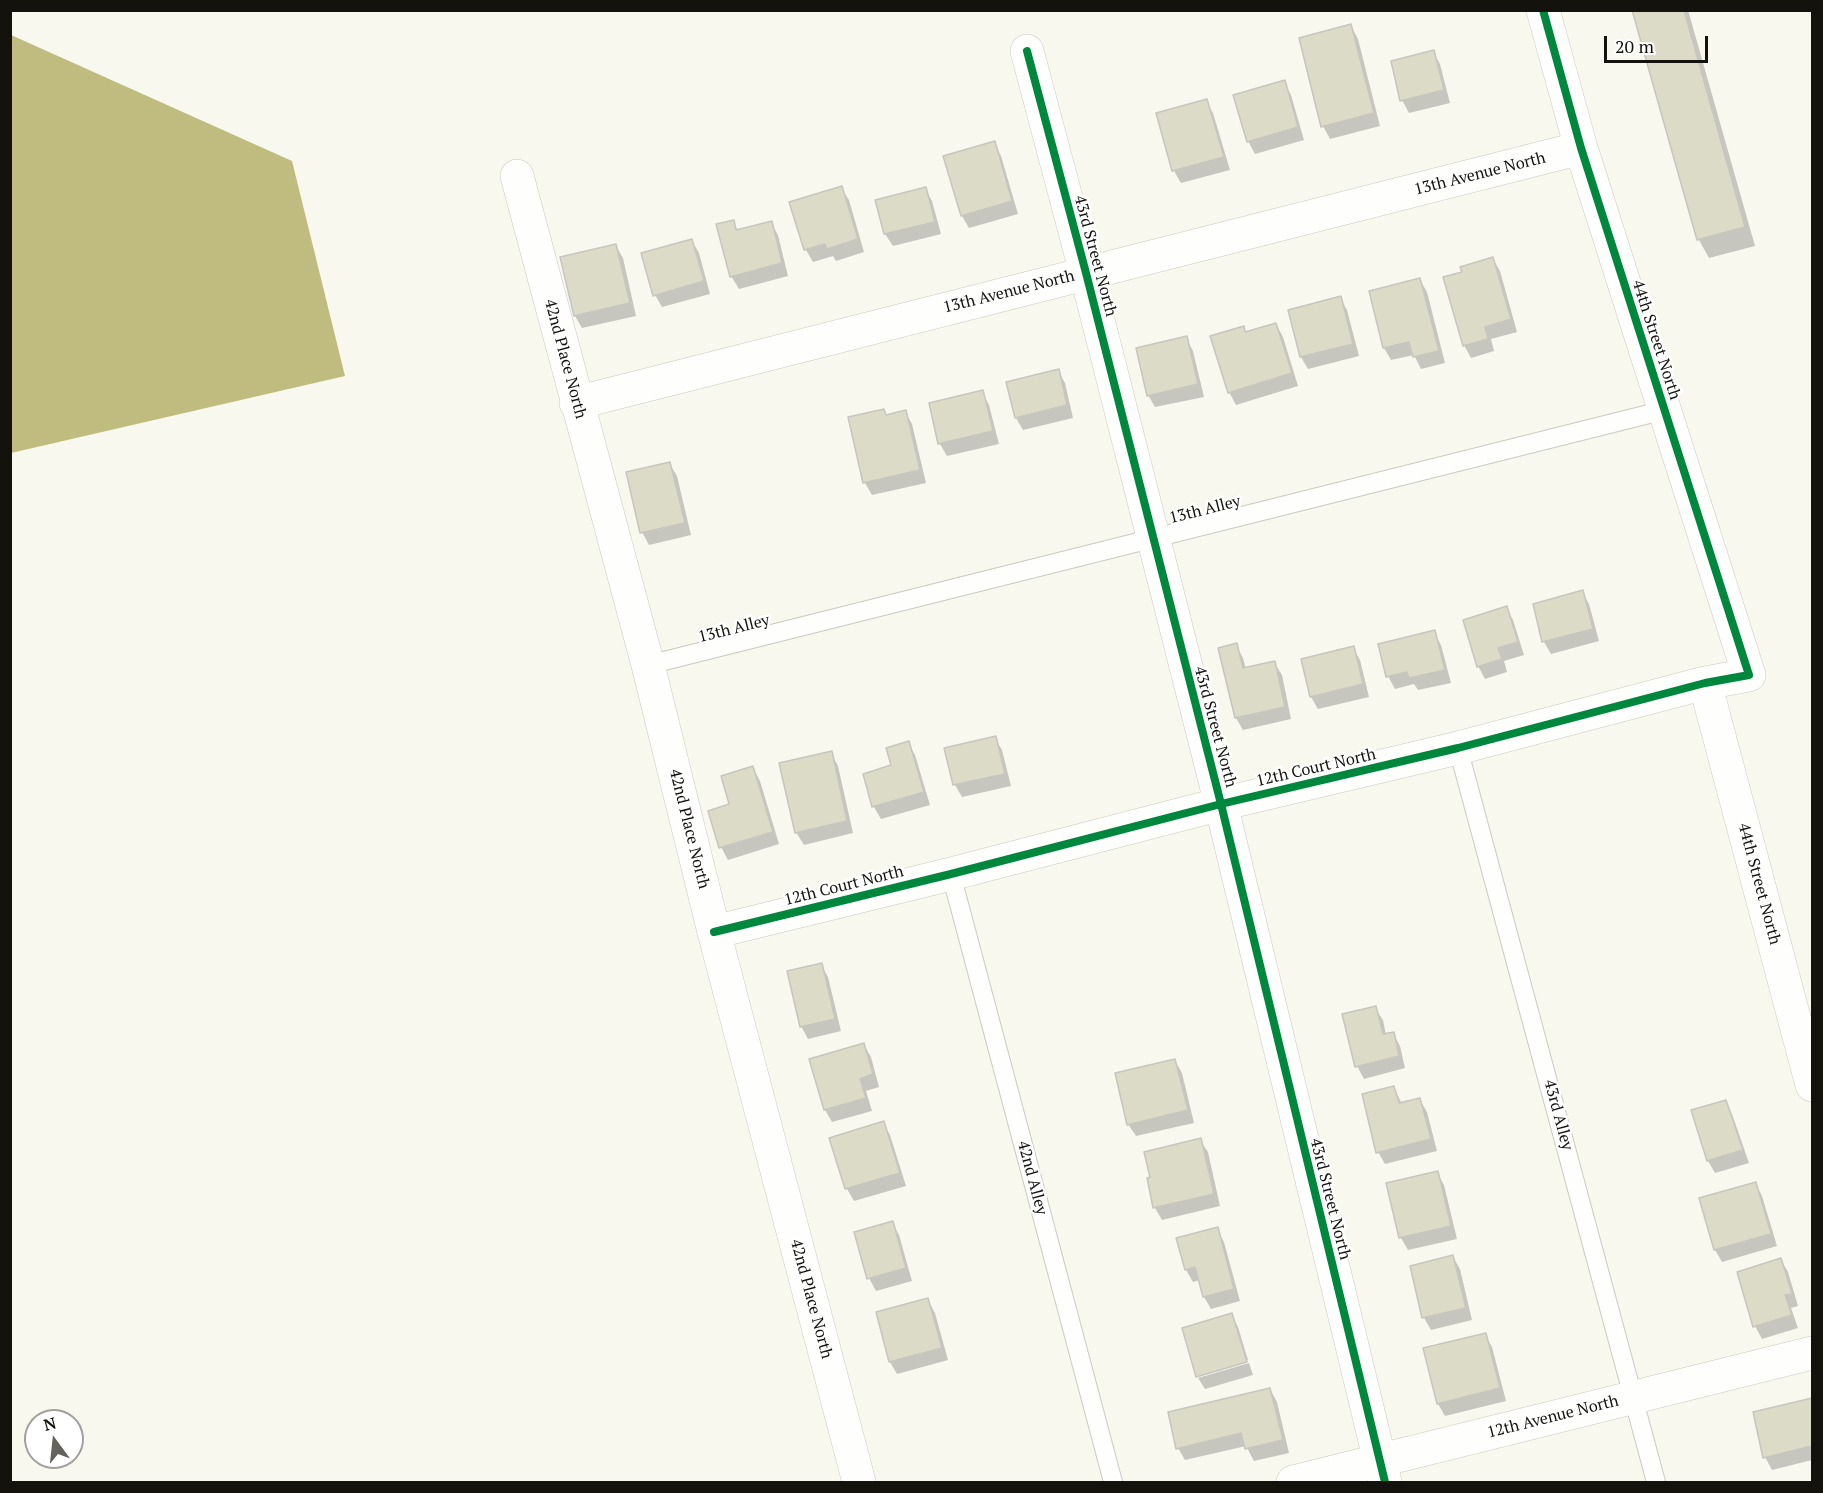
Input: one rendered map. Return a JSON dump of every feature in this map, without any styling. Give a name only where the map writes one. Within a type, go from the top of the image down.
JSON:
[{"type":"street","name":"44th Street North","points":[[1544,10],[1581,148],[1749,675]]},
{"type":"street","name":"43rd Street North","points":[[1027,51],[1221,804],[1382,1472]]},
{"type":"street","name":"13th Avenue North","points":[[576,403],[1581,148]]},
{"type":"street","name":"42nd Place North","points":[[517,176],[648,665],[714,932],[859,1482]]},
{"type":"street","name":"12th Court North","points":[[714,932],[1221,804],[1458,748],[1705,683],[1749,675]]},
{"type":"street","name":"44th Street North","points":[[1705,683],[1812,1085]]},
{"type":"street","name":"12th Avenue North","points":[[1293,1482],[1382,1472],[1634,1396],[1812,1353]]},
{"type":"lane","name":"13th Alley","points":[[648,665],[1665,410]]},
{"type":"lane","name":"43rd Alley","points":[[1458,748],[1656,1482]]},
{"type":"lane","name":"42nd Alley","points":[[951,874],[1113,1482]]},
{"type":"shaded area","points":[[11,35],[292,161],[345,376],[11,453]]},
{"type":"building","points":[[1632,10],[1684,10],[1745,227],[1697,240]]},
{"type":"building","points":[[1351,24],[1374,113],[1321,127],[1299,38]]},
{"type":"building","points":[[1434,50],[1444,90],[1400,101],[1391,61]]},
{"type":"building","points":[[1285,80],[1298,127],[1247,142],[1233,95]]},
{"type":"building","points":[[1207,99],[1224,157],[1172,171],[1156,113]]},
{"type":"building","points":[[995,141],[1012,201],[961,216],[943,156]]},
{"type":"building","points":[[842,186],[858,239],[827,249],[825,244],[804,250],[789,202]]},
{"type":"building","points":[[926,187],[935,222],[884,234],[875,200]]},
{"type":"building","points":[[734,220],[736,230],[772,221],[782,263],[730,277],[716,224]]},
{"type":"building","points":[[692,239],[704,281],[653,296],[641,253]]},
{"type":"building","points":[[616,244],[630,303],[574,316],[560,257]]},
{"type":"building","points":[[1493,257],[1511,319],[1485,327],[1488,339],[1463,346],[1443,277],[1462,272],[1460,267]]},
{"type":"building","points":[[1420,278],[1439,351],[1413,357],[1409,342],[1383,348],[1369,291]]},
{"type":"building","points":[[1341,296],[1353,344],[1300,357],[1288,310]]},
{"type":"building","points":[[1276,323],[1292,373],[1228,393],[1210,336],[1244,326],[1245,332]]},
{"type":"building","points":[[1187,336],[1198,384],[1147,396],[1136,348]]},
{"type":"building","points":[[1059,369],[1067,405],[1015,418],[1006,382]]},
{"type":"building","points":[[983,390],[993,431],[938,444],[929,403]]},
{"type":"building","points":[[884,409],[886,415],[906,410],[920,470],[863,483],[848,417]]},
{"type":"building","points":[[670,462],[685,523],[640,533],[626,472]]},
{"type":"building","points":[[1583,590],[1593,629],[1542,642],[1533,604]]},
{"type":"building","points":[[1507,606],[1518,642],[1498,648],[1502,659],[1477,667],[1463,620]]},
{"type":"building","points":[[1435,630],[1445,670],[1409,678],[1407,672],[1386,677],[1378,644]]},
{"type":"building","points":[[1237,643],[1243,668],[1275,661],[1285,707],[1235,718],[1218,648]]},
{"type":"building","points":[[1354,646],[1363,684],[1310,697],[1301,659]]},
{"type":"building","points":[[996,736],[1005,774],[953,785],[944,748]]},
{"type":"building","points":[[909,741],[924,792],[872,807],[863,774],[891,765],[886,748]]},
{"type":"building","points":[[832,751],[847,821],[795,833],[779,763]]},
{"type":"building","points":[[753,766],[773,832],[719,848],[708,811],[729,804],[721,776]]},
{"type":"building","points":[[822,963],[835,1019],[800,1027],[787,971]]},
{"type":"building","points":[[1376,1006],[1383,1034],[1394,1032],[1399,1056],[1355,1067],[1342,1014]]},
{"type":"building","points":[[864,1043],[873,1074],[860,1079],[866,1098],[824,1110],[809,1059]]},
{"type":"building","points":[[1175,1059],[1188,1110],[1127,1125],[1115,1073]]},
{"type":"building","points":[[1394,1086],[1399,1103],[1420,1098],[1431,1139],[1376,1153],[1362,1094]]},
{"type":"building","points":[[1726,1100],[1743,1150],[1707,1161],[1691,1110]]},
{"type":"building","points":[[884,1121],[900,1173],[845,1189],[829,1138]]},
{"type":"building","points":[[1201,1138],[1214,1194],[1153,1208],[1147,1178],[1150,1177],[1144,1152]]},
{"type":"building","points":[[1438,1171],[1451,1226],[1399,1238],[1386,1183]]},
{"type":"building","points":[[1756,1182],[1771,1234],[1714,1250],[1699,1198]]},
{"type":"building","points":[[893,1221],[906,1268],[867,1279],[854,1232]]},
{"type":"building","points":[[1218,1227],[1234,1289],[1203,1297],[1195,1267],[1185,1270],[1176,1238]]},
{"type":"building","points":[[1453,1255],[1466,1308],[1422,1318],[1410,1266]]},
{"type":"building","points":[[1781,1258],[1792,1294],[1785,1295],[1792,1315],[1753,1327],[1737,1272]]},
{"type":"building","points":[[928,1298],[942,1348],[889,1362],[876,1312]]},
{"type":"building","points":[[1232,1313],[1247,1362],[1196,1377],[1182,1328]]},
{"type":"building","points":[[1486,1333],[1500,1388],[1437,1404],[1423,1348]]},
{"type":"building","points":[[1270,1388],[1283,1440],[1245,1449],[1241,1433],[1176,1449],[1168,1412]]},
{"type":"building","points":[[1812,1398],[1812,1446],[1763,1458],[1753,1412]]},
{"type":"cycle path","points":[[714,932],[1221,804],[1458,748],[1705,683],[1749,675],[1581,148],[1543,10]]},
{"type":"cycle path","points":[[1027,51],[1221,804],[1385,1482]]}]
